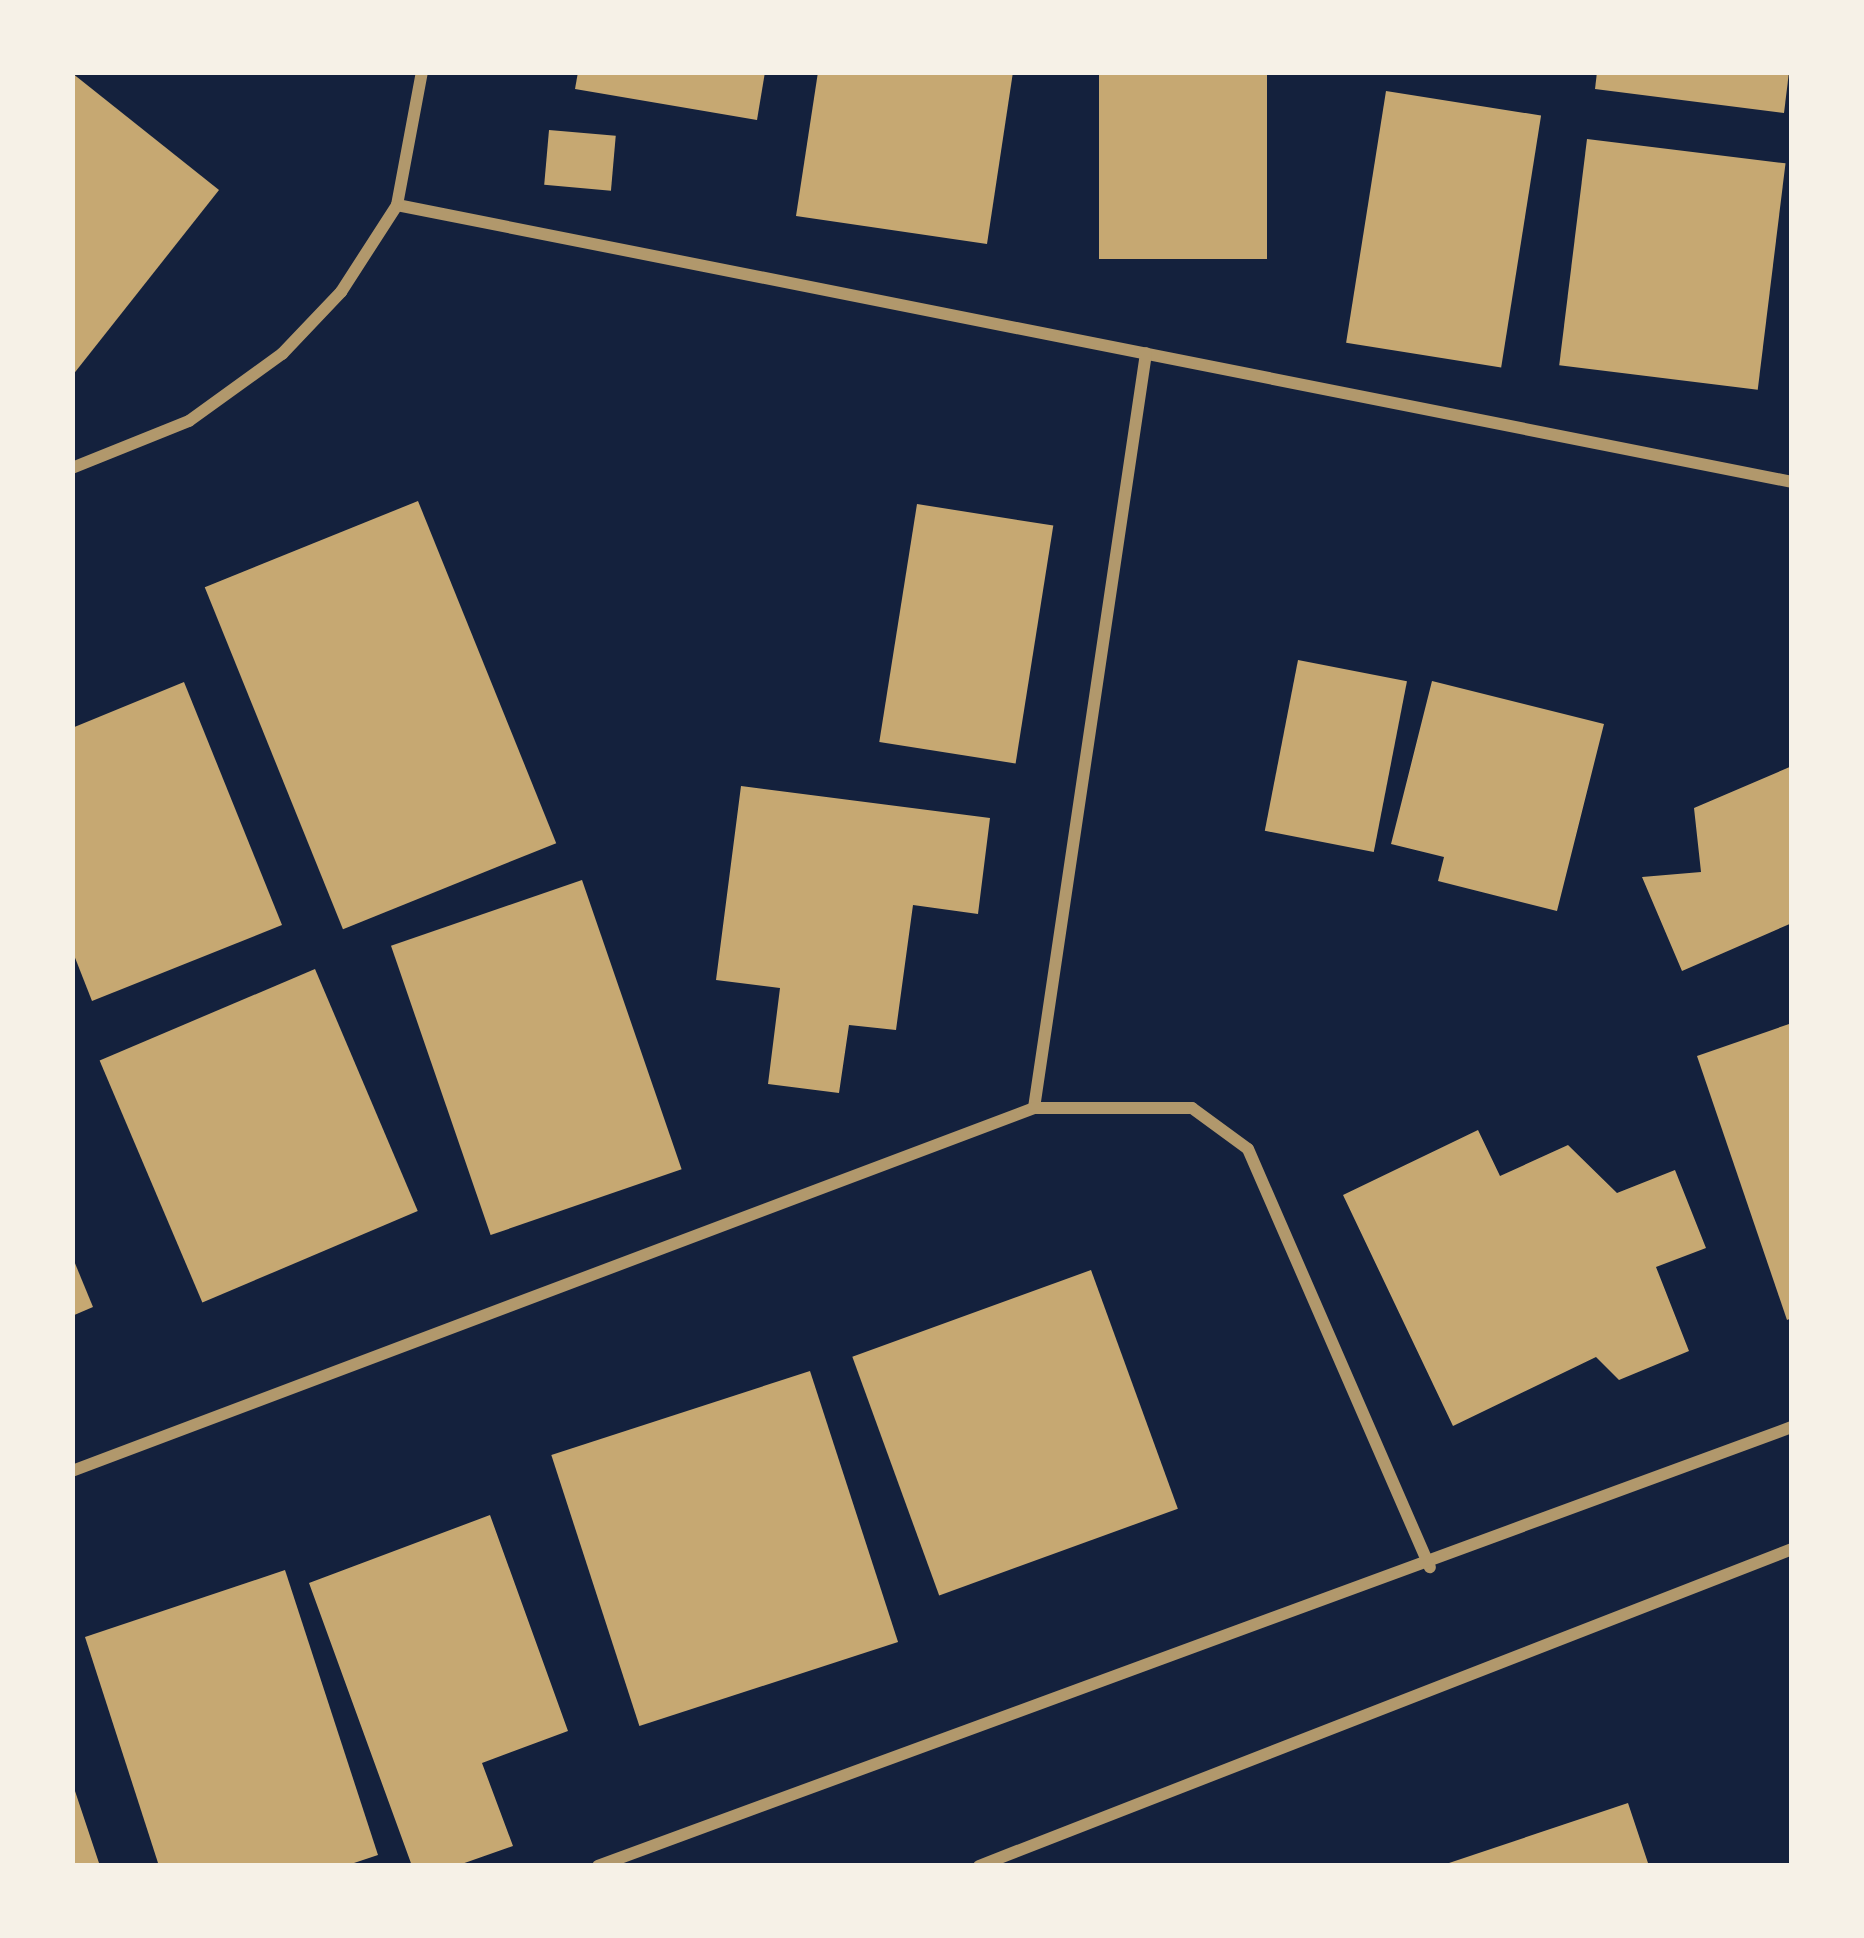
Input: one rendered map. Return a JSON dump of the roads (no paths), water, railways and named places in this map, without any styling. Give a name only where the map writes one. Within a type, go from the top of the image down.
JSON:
[{"type":"street","points":[[72,468],[189,421],[282,354],[341,292],[397,205],[416,75]]},
{"type":"street","points":[[397,205],[1792,482]]},
{"type":"street","points":[[1034,1108],[1146,353]]},
{"type":"street","points":[[72,1471],[1034,1108],[1192,1108],[1247,1148],[1430,1567]]},
{"type":"street","points":[[598,1866],[1430,1567],[1792,1427]]},
{"type":"street","points":[[979,1866],[1792,1550]]}]
